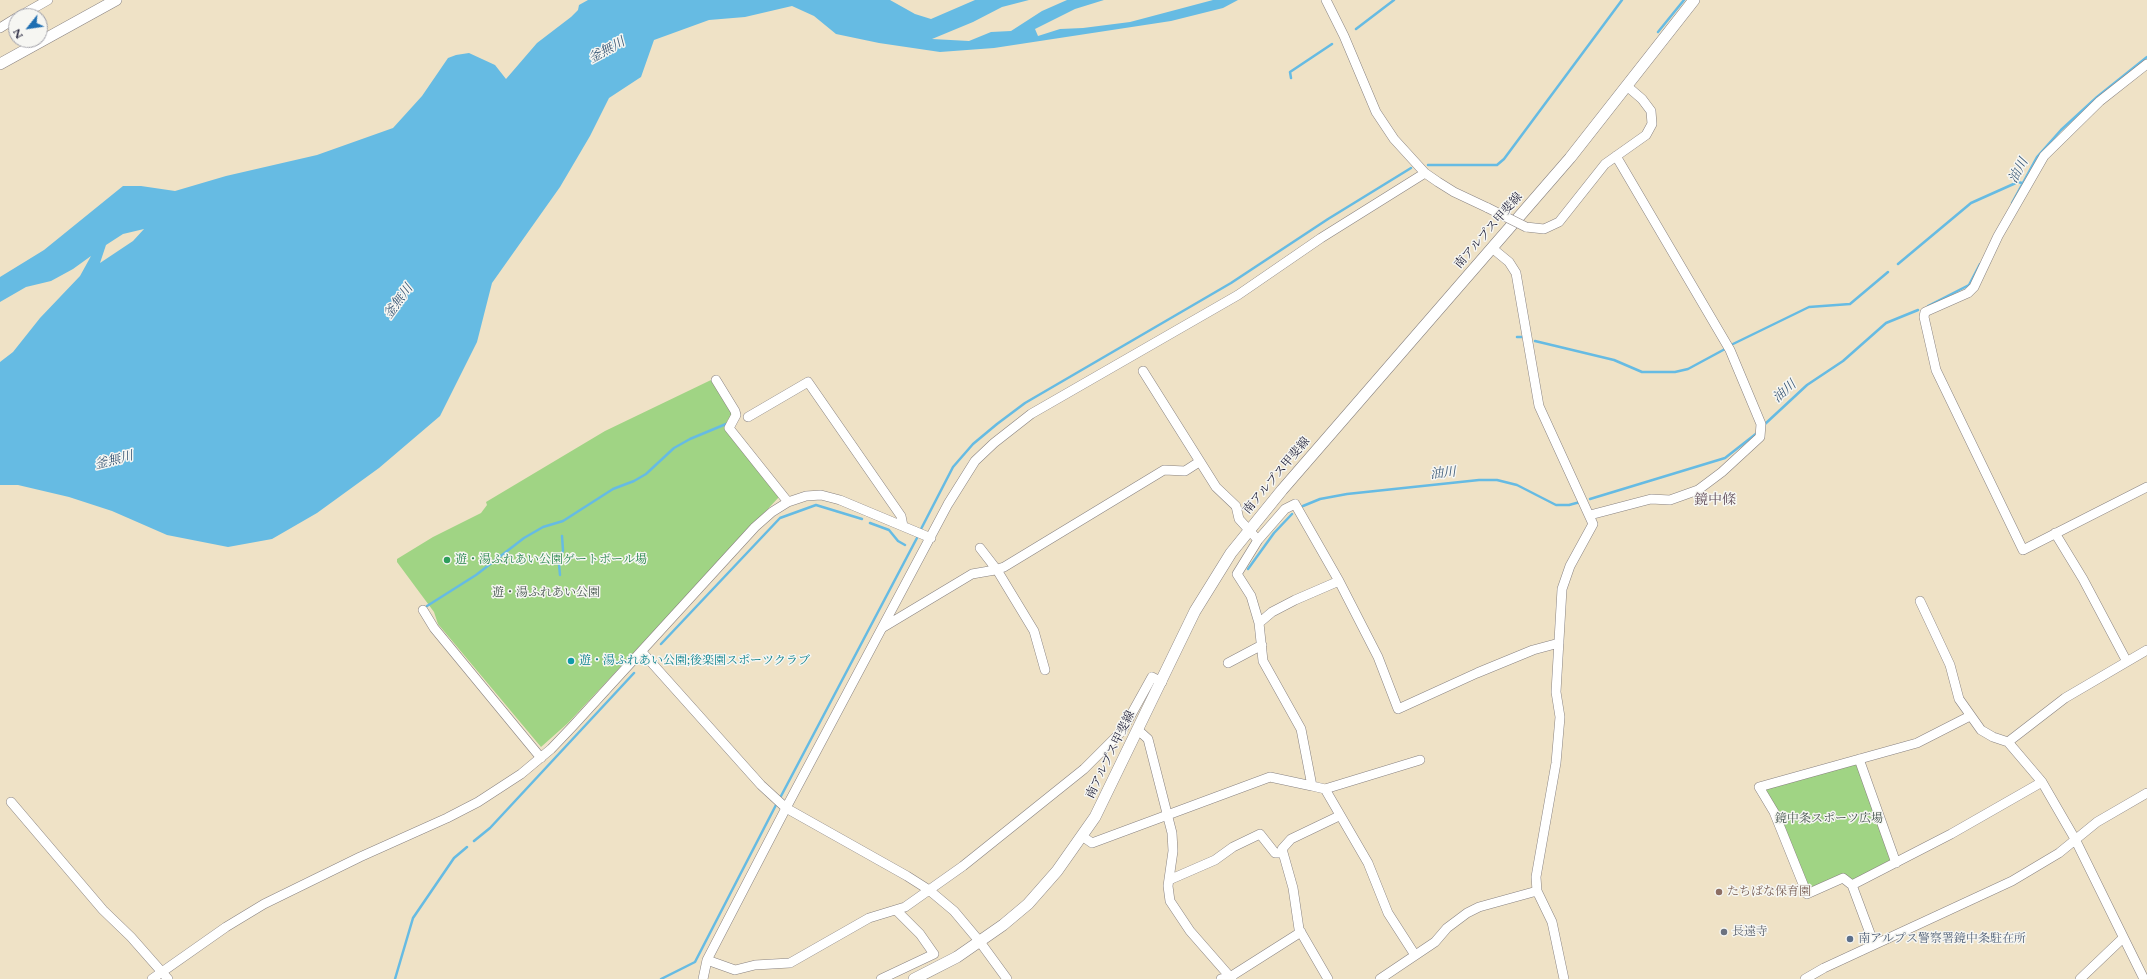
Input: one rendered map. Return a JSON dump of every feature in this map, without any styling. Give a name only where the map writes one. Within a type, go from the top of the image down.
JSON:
[{"type":"main road","points":[[0,64],[116,0]]},
{"type":"main road","name":"南アルプス甲斐線","points":[[914,979],[957,957],[980,942],[1028,904],[1057,871],[1095,817],[1162,682],[1195,611],[1231,553],[1249,530],[1570,158],[1628,87],[1694,0]]},
{"type":"street","points":[[34,8],[48,0]]},
{"type":"street","points":[[1327,3],[1344,36],[1376,112],[1394,139],[1426,173],[1454,192],[1526,227],[1544,229],[1559,222],[1598,172],[1616,156],[1641,140],[1650,130],[1653,117],[1647,104],[1628,87]]},
{"type":"street","points":[[2147,64],[2100,101],[2044,156],[1998,236],[1974,287],[1968,293],[1926,312],[1924,316],[1936,370],[2023,550],[2147,487]]},
{"type":"street","points":[[1590,515],[1651,499],[1670,500],[1698,490],[1760,437],[1761,424],[1730,350],[1616,156]]},
{"type":"street","points":[[703,979],[707,960],[786,808],[842,707],[880,629],[962,479],[975,461],[994,443],[1031,414],[1238,295],[1321,238],[1426,173]]},
{"type":"street","points":[[1492,248],[1509,262],[1516,273],[1540,406],[1593,524],[1570,566],[1562,589],[1556,692],[1560,716],[1557,756],[1536,877],[1537,891],[1552,922],[1564,979]]},
{"type":"street","points":[[1143,371],[1216,487],[1236,506],[1239,520],[1258,540]]},
{"type":"street","points":[[716,380],[736,411],[736,415],[729,428],[788,502]]},
{"type":"street","points":[[748,417],[808,382],[901,516],[903,526]]},
{"type":"street","points":[[880,629],[972,574],[997,570],[1164,470],[1185,471],[1199,462]]},
{"type":"street","points":[[152,979],[165,976],[226,927],[264,904],[478,802],[503,787],[541,758],[572,727],[755,527],[772,512],[788,502],[806,496],[821,495],[840,500],[931,538]]},
{"type":"street","points":[[1312,786],[1300,729],[1263,661],[1259,623],[1251,596],[1237,574],[1258,540],[1285,509],[1295,504],[1340,582],[1378,657],[1398,709],[1477,673],[1533,650],[1559,643]]},
{"type":"street","points":[[2055,533],[2083,579],[2126,660]]},
{"type":"street","points":[[980,548],[997,570],[1034,631],[1045,670]]},
{"type":"street","points":[[1259,623],[1272,612],[1295,600],[1340,582]]},
{"type":"street","points":[[1920,601],[1950,665],[1959,699],[1981,730],[1993,737],[2008,742],[2042,782],[2075,839],[2144,979]]},
{"type":"street","points":[[424,610],[434,628],[541,758]]},
{"type":"street","points":[[1228,663],[1262,644]]},
{"type":"street","points":[[642,652],[740,764],[786,808],[917,881],[929,890],[954,911],[980,942],[1007,979]]},
{"type":"street","points":[[2008,742],[2065,698],[2126,660],[2146,653]]},
{"type":"street","points":[[707,960],[735,970],[755,965],[790,963],[868,918],[904,907],[963,866],[1084,769],[1122,731],[1152,677],[1162,682]]},
{"type":"street","points":[[1874,944],[1852,885],[1842,878],[1807,894],[1774,812],[1759,787],[1917,743],[1970,716]]},
{"type":"street","points":[[1138,730],[1148,739],[1168,815],[1173,851],[1169,880],[1170,901],[1190,931],[1228,978],[1301,932]]},
{"type":"street","points":[[1859,758],[1896,863]]},
{"type":"street","points":[[1082,836],[1092,843],[1270,777],[1326,789],[1420,760]]},
{"type":"street","points":[[1852,885],[1951,834],[2042,782]]},
{"type":"street","points":[[1326,789],[1339,816],[1368,863],[1388,913],[1415,955]]},
{"type":"street","points":[[1804,979],[1874,944],[2012,881],[2059,853],[2097,822],[2147,793]]},
{"type":"street","points":[[11,802],[103,910],[131,937],[165,976]]},
{"type":"street","points":[[1328,979],[1301,932],[1293,888],[1282,849],[1284,844],[1291,839],[1339,816]]},
{"type":"street","points":[[1169,880],[1215,860],[1233,847],[1260,834],[1275,854],[1282,853]]},
{"type":"street","points":[[1380,979],[1435,942],[1447,928],[1479,907],[1537,891]]},
{"type":"street","points":[[882,979],[934,954],[920,934],[896,910]]},
{"type":"street","points":[[2080,979],[2123,938]]},
{"type":"green space","name":"遊・湯ふれあい公園","points":[[711,380],[733,414],[727,421],[779,497],[568,723],[541,747],[438,624],[434,612],[397,562],[397,559],[433,537],[481,513],[487,505],[486,502],[605,431]]},
{"type":"green space","name":"鏡中条スポーツ広場","points":[[1859,759],[1896,863],[1852,885],[1842,878],[1807,894],[1764,786]]},
{"type":"water","name":"釜無川","points":[[588,0],[890,0],[915,14],[931,19],[975,0],[1029,0],[1002,7],[973,22],[932,39],[969,41],[991,32],[1011,31],[1042,11],[1067,0],[1104,0],[1075,9],[1035,29],[1038,36],[1060,29],[1083,28],[1130,22],[1213,0],[1238,0],[1223,8],[1171,21],[994,48],[940,52],[879,43],[836,34],[814,16],[792,6],[745,17],[709,20],[654,40],[641,77],[609,98],[590,136],[560,187],[492,283],[477,342],[440,416],[379,468],[317,513],[272,539],[228,547],[167,535],[112,511],[69,497],[18,485],[0,485],[0,362],[13,352],[40,318],[80,276],[91,256],[73,269],[51,281],[26,287],[0,302],[0,277],[44,250],[123,186],[141,186],[175,191],[226,176],[317,155],[393,128],[422,96],[448,58],[469,53],[495,65],[506,79],[537,43],[571,17],[578,10],[579,5]],"holes":[[[144,229],[133,241],[100,263],[106,245],[123,234]]]},
{"type":"waterway","points":[[1356,29],[1394,0]]},
{"type":"waterway","points":[[1428,165],[1497,165],[1504,159],[1622,0]]},
{"type":"waterway","points":[[1658,32],[1684,0]]},
{"type":"waterway","points":[[1291,78],[1290,72],[1332,44]]},
{"type":"waterway","name":"油川","points":[[2012,203],[2037,157],[2061,130],[2097,97],[2147,57]]},
{"type":"waterway","points":[[920,531],[953,467],[973,444],[1025,403],[1231,283],[1328,219],[1411,168]]},
{"type":"waterway","points":[[1898,264],[1971,203],[2018,182],[2022,183]]},
{"type":"waterway","name":"油川","points":[[1928,306],[1969,285],[1980,264]]},
{"type":"waterway","points":[[1733,344],[1809,307],[1850,304],[1888,272]]},
{"type":"waterway","name":"油川","points":[[1765,424],[1807,385],[1843,361],[1886,323],[1918,310]]},
{"type":"waterway","points":[[1517,337],[1522,337]]},
{"type":"waterway","points":[[1535,341],[1614,360],[1642,372],[1675,372],[1688,369],[1725,349]]},
{"type":"waterway","points":[[427,606],[476,575],[524,538],[543,527],[563,521],[613,489],[634,481],[646,474],[674,448],[690,439],[726,424]]},
{"type":"waterway","name":"油川","points":[[1590,499],[1725,458],[1757,433]]},
{"type":"waterway","name":"油川","points":[[1303,506],[1320,499],[1347,494],[1479,480],[1497,480],[1517,485],[1556,505],[1569,505],[1580,502]]},
{"type":"waterway","points":[[661,644],[780,518],[816,505],[862,519]]},
{"type":"waterway","name":"油川","points":[[1248,569],[1274,533],[1292,514]]},
{"type":"waterway","points":[[870,523],[889,530],[898,541],[905,545]]},
{"type":"waterway","points":[[560,575],[559,564],[563,550],[562,536]]},
{"type":"waterway","points":[[780,798],[918,536]]},
{"type":"waterway","points":[[474,841],[490,828],[634,673]]},
{"type":"waterway","points":[[661,979],[695,962],[777,803]]},
{"type":"waterway","points":[[395,979],[413,918],[454,858],[467,847]]},
{"type":"place","name":"遊・湯ふれあい公園ゲートボール場","points":[[447,560]]},
{"type":"place","name":"遊・湯ふれあい公園;後楽園スポーツクラブ","points":[[571,661]]},
{"type":"place","name":"たちばな保育園","points":[[1719,892]]},
{"type":"place","name":"長遠寺","points":[[1724,932]]},
{"type":"place","name":"南アルプス警察署鏡中条駐在所","points":[[1850,939]]},
{"type":"district","name":"鏡中條","points":[[1715,501]]}]
